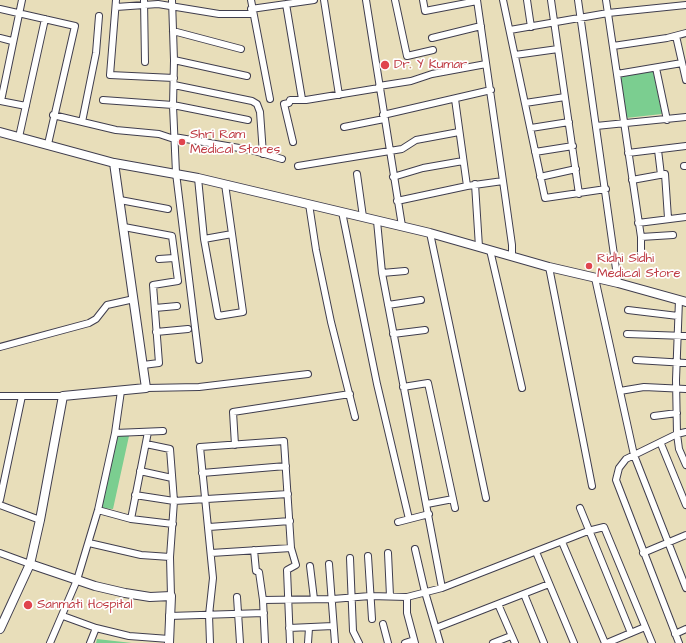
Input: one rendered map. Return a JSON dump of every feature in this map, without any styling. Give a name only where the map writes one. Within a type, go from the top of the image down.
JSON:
[{"type":"street","points":[[22,0],[3,73],[1,101],[26,106]]},
{"type":"street","points":[[116,0],[110,75],[174,78]]},
{"type":"street","points":[[251,0],[252,12],[270,99]]},
{"type":"street","points":[[116,7],[144,3],[173,3],[219,14],[252,12],[286,4],[314,0]]},
{"type":"street","points":[[324,0],[340,95]]},
{"type":"street","points":[[366,0],[402,226]]},
{"type":"street","points":[[395,0],[408,56],[433,50]]},
{"type":"street","points":[[423,0],[425,11],[477,1],[491,90],[512,256]]},
{"type":"street","points":[[503,0],[545,198],[606,189]]},
{"type":"street","points":[[527,0],[531,27]]},
{"type":"street","points":[[551,0],[579,194]]},
{"type":"street","points":[[578,0],[606,189],[618,283]]},
{"type":"street","points":[[606,0],[641,237],[641,255]]},
{"type":"street","points":[[665,0],[667,7]]},
{"type":"street","points":[[144,3],[145,62]]},
{"type":"street","points":[[173,3],[173,105],[176,173],[199,360]]},
{"type":"street","points":[[286,4],[302,99]]},
{"type":"street","points":[[510,30],[608,13],[686,5]]},
{"type":"street","points":[[0,9],[75,26],[53,115],[48,144]]},
{"type":"street","points":[[82,122],[94,65],[100,16]]},
{"type":"street","points":[[19,136],[44,19]]},
{"type":"street","points":[[432,38],[481,26]]},
{"type":"street","points":[[173,31],[241,49]]},
{"type":"street","points":[[612,46],[676,36],[686,33]]},
{"type":"street","points":[[676,36],[686,80]]},
{"type":"street","points":[[0,38],[12,41]]},
{"type":"street","points":[[515,55],[558,49]]},
{"type":"street","points":[[174,60],[247,76]]},
{"type":"street","points":[[617,74],[682,63]]},
{"type":"street","points":[[293,142],[284,104],[289,103],[290,100],[306,100],[340,95],[411,81],[432,74],[486,64]]},
{"type":"street","points":[[656,68],[667,120]]},
{"type":"street","points":[[174,85],[252,101],[257,104],[260,112],[263,154]]},
{"type":"street","points":[[344,127],[491,90]]},
{"type":"street","points":[[525,103],[565,97]]},
{"type":"street","points":[[455,99],[467,186]]},
{"type":"street","points":[[103,100],[173,105],[248,120]]},
{"type":"street","points":[[53,115],[116,130],[159,134],[282,158]]},
{"type":"street","points":[[596,126],[686,117]]},
{"type":"street","points":[[531,128],[569,122]]},
{"type":"street","points":[[0,132],[114,163],[176,173],[402,226],[682,301],[678,316],[677,336],[677,434],[679,449],[686,465]]},
{"type":"street","points":[[298,166],[404,148],[416,140],[459,132]]},
{"type":"street","points":[[535,152],[573,146]]},
{"type":"street","points":[[628,153],[686,146]]},
{"type":"street","points":[[658,150],[661,175]]},
{"type":"street","points":[[393,177],[423,168],[463,161]]},
{"type":"street","points":[[114,163],[146,388]]},
{"type":"street","points":[[540,177],[576,169]]},
{"type":"street","points":[[357,174],[363,217]]},
{"type":"street","points":[[632,180],[665,174],[668,218]]},
{"type":"street","points":[[198,178],[204,239],[218,316],[243,312],[225,184]]},
{"type":"street","points":[[397,201],[475,184],[503,181]]},
{"type":"street","points":[[475,184],[479,247]]},
{"type":"street","points":[[120,200],[168,209]]},
{"type":"street","points":[[309,204],[317,257],[355,418]]},
{"type":"street","points":[[342,212],[377,384],[409,519]]},
{"type":"street","points":[[638,223],[668,218],[686,217]]},
{"type":"street","points":[[377,221],[382,273],[442,588]]},
{"type":"street","points":[[124,227],[172,236],[178,281],[153,285],[156,308],[156,332],[159,363],[143,364]]},
{"type":"street","points":[[430,233],[486,498]]},
{"type":"street","points":[[204,239],[232,234]]},
{"type":"street","points":[[641,237],[673,236]]},
{"type":"street","points":[[490,250],[522,388]]},
{"type":"street","points":[[159,259],[174,258]]},
{"type":"street","points":[[549,266],[592,486]]},
{"type":"street","points":[[382,273],[404,271]]},
{"type":"street","points":[[595,278],[634,455],[686,588]]},
{"type":"street","points":[[0,347],[89,323],[96,319],[107,305],[134,299]]},
{"type":"street","points":[[388,305],[421,300]]},
{"type":"street","points":[[156,308],[177,306]]},
{"type":"street","points":[[628,310],[678,316]]},
{"type":"street","points":[[156,332],[188,329]]},
{"type":"street","points":[[394,334],[425,330]]},
{"type":"street","points":[[627,334],[686,336]]},
{"type":"street","points":[[636,360],[686,363]]},
{"type":"street","points":[[0,396],[63,396],[146,388],[199,387],[308,374]]},
{"type":"street","points":[[403,387],[428,383],[454,508]]},
{"type":"street","points":[[620,391],[644,387],[686,389]]},
{"type":"street","points":[[50,643],[63,616],[89,543],[115,433],[121,391]]},
{"type":"street","points":[[235,445],[233,412],[350,394]]},
{"type":"street","points":[[0,500],[22,396]]},
{"type":"street","points":[[0,629],[30,564],[40,520],[63,396]]},
{"type":"street","points":[[654,416],[677,413]]},
{"type":"street","points":[[115,433],[163,431]]},
{"type":"street","points":[[131,519],[148,432]]},
{"type":"street","points":[[679,643],[616,480],[619,468],[626,459],[660,444],[677,434],[686,432]]},
{"type":"street","points":[[210,643],[209,615],[213,578],[200,447],[284,441],[291,548],[296,565],[286,570],[290,643]]},
{"type":"street","points":[[63,616],[96,628],[129,636],[169,641],[171,596],[170,557],[174,501],[170,449],[146,444]]},
{"type":"street","points":[[660,444],[686,505]]},
{"type":"street","points":[[202,473],[286,466]]},
{"type":"street","points":[[140,471],[172,478]]},
{"type":"street","points":[[135,495],[174,501],[288,494]]},
{"type":"street","points":[[427,504],[452,499]]},
{"type":"street","points":[[0,505],[40,520]]},
{"type":"street","points":[[580,508],[588,531],[631,633]]},
{"type":"street","points":[[98,510],[131,519],[173,524]]},
{"type":"street","points":[[398,522],[429,514]]},
{"type":"street","points":[[209,527],[290,521]]},
{"type":"street","points":[[263,600],[333,599],[370,596],[407,597],[442,588],[600,526],[604,527],[606,530],[652,643]]},
{"type":"street","points":[[643,553],[686,535]]},
{"type":"street","points":[[562,542],[606,643],[645,627]]},
{"type":"street","points":[[89,543],[141,555],[170,557]]},
{"type":"street","points":[[211,554],[291,548]]},
{"type":"street","points":[[415,549],[425,592],[440,643]]},
{"type":"street","points":[[254,550],[256,571],[259,572],[263,600],[265,643]]},
{"type":"street","points":[[0,552],[77,580],[125,593],[150,597],[171,596]]},
{"type":"street","points":[[536,552],[574,643]]},
{"type":"street","points":[[388,553],[390,596]]},
{"type":"street","points":[[368,556],[372,619]]},
{"type":"street","points":[[350,558],[353,631],[359,643]]},
{"type":"street","points":[[329,564],[333,599],[333,626],[335,643]]},
{"type":"street","points":[[310,566],[314,599]]},
{"type":"street","points":[[436,628],[549,584]]},
{"type":"street","points":[[524,594],[544,643]]},
{"type":"street","points":[[237,597],[240,643]]},
{"type":"street","points":[[405,643],[415,642],[407,613],[407,597]]},
{"type":"street","points":[[498,604],[515,643]]},
{"type":"street","points":[[169,616],[264,613]]},
{"type":"street","points":[[383,624],[388,643]]},
{"type":"street","points":[[289,628],[333,626]]},
{"type":"street","points":[[90,643],[96,628]]},
{"type":"street","points":[[308,643],[309,628]]},
{"type":"street","points":[[675,634],[686,629]]},
{"type":"street","points":[[493,643],[511,636]]},
{"type":"green space","points":[[653,71],[662,114],[626,118],[619,76]]},
{"type":"green space","points":[[116,436],[129,436],[113,509],[99,508]]},
{"type":"green space","points":[[97,639],[132,643],[96,643]]},
{"type":"place","name":"Dr. Y Kumar","points":[[385,65]]},
{"type":"place","name":"Shri Ram Medical Stores","points":[[182,142]]},
{"type":"place","name":"Ridhi Sidhi Medical Store","points":[[589,266]]},
{"type":"place","name":"Sanmati Hospital","points":[[28,605]]}]
